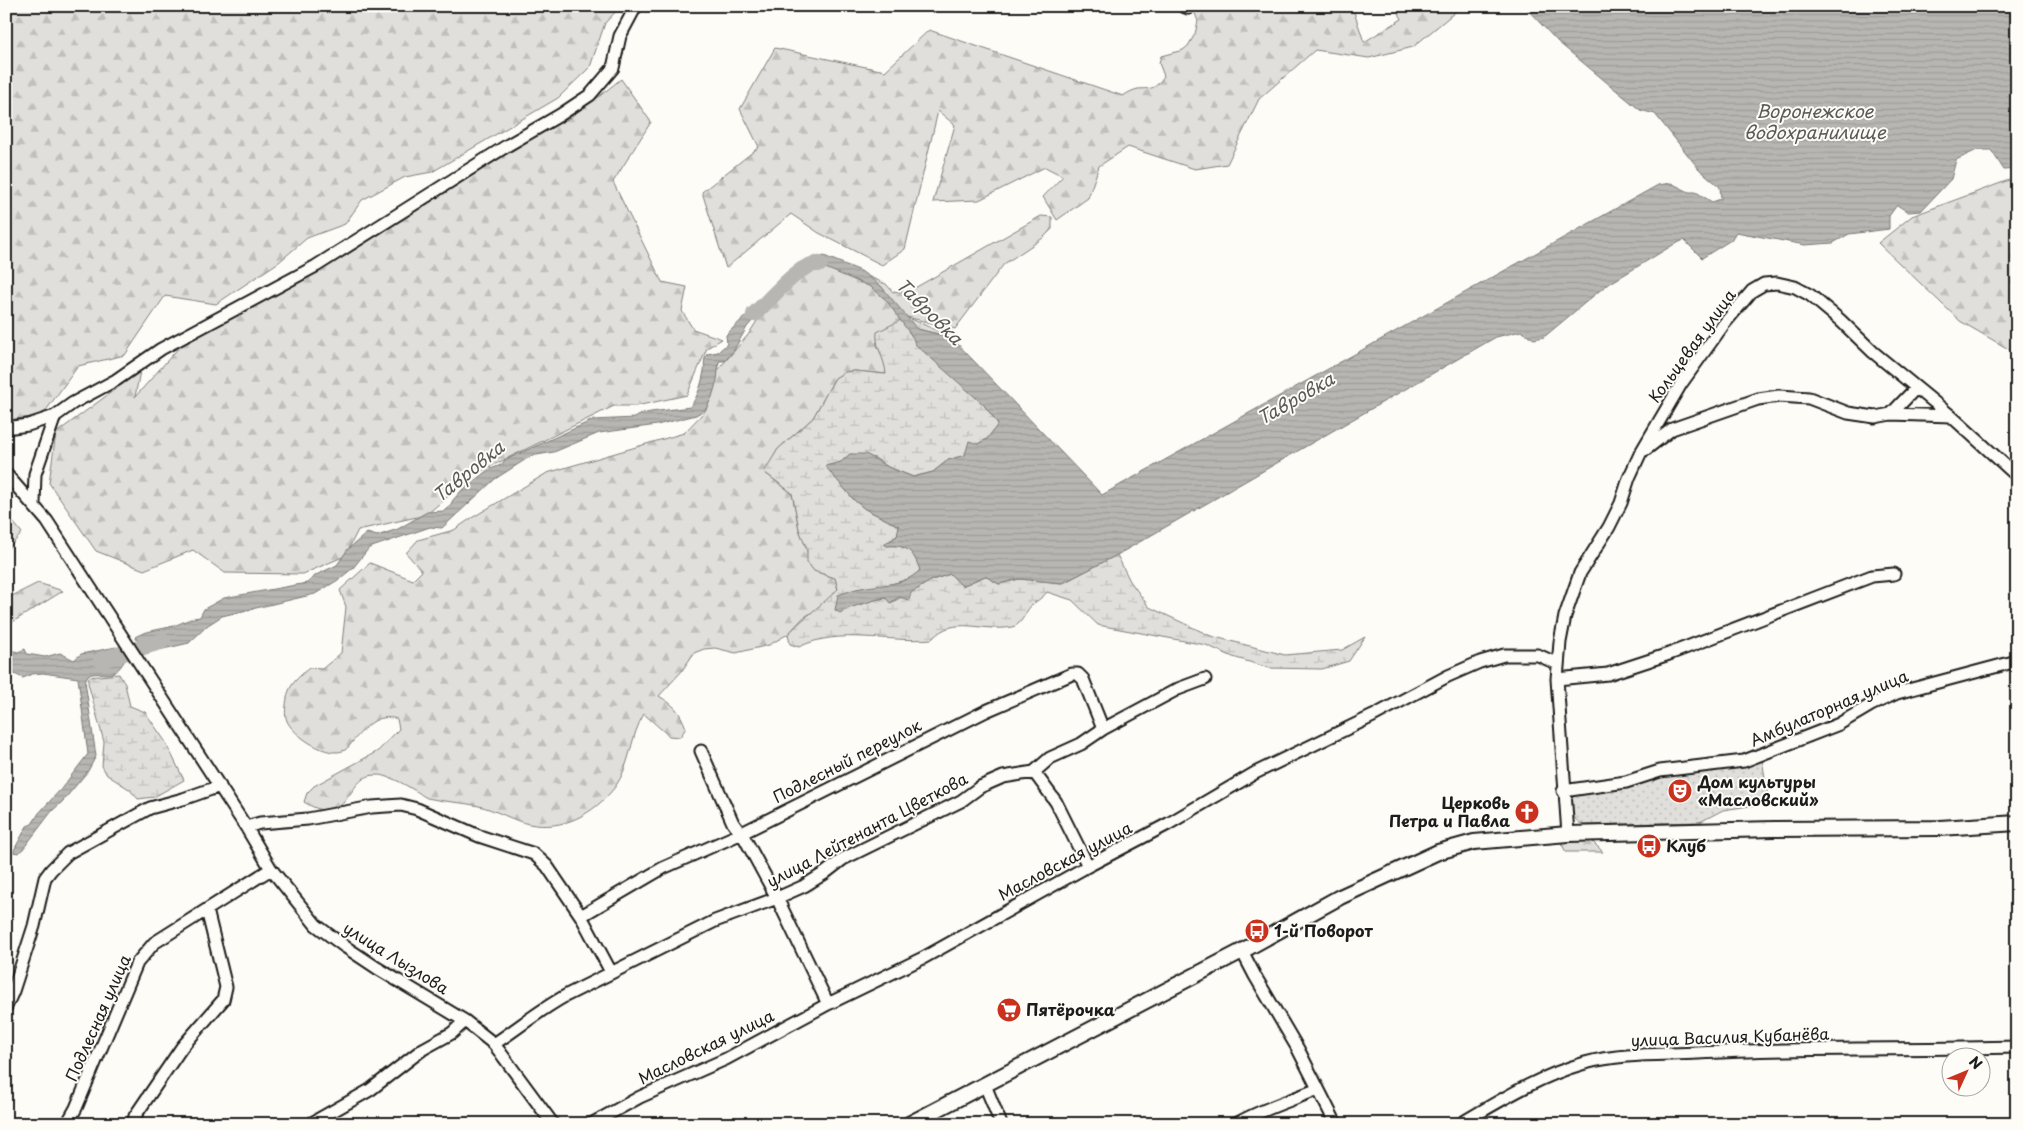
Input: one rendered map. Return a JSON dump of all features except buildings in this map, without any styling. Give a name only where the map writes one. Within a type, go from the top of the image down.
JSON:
[{"type":"main road","points":[[909,1124],[1340,897],[1438,852],[1483,840],[1568,834],[1764,829],[1940,828],[2017,823]]},
{"type":"street","points":[[6,428],[28,425],[55,416],[73,403],[116,380],[160,349],[316,266],[590,95],[613,68],[620,36],[636,6]]},
{"type":"street","name":"Кольцевая улица","points":[[1568,834],[1563,791],[1557,679],[1560,642],[1565,616],[1580,572],[1609,527],[1621,503],[1629,478],[1640,454],[1681,384],[1724,324],[1752,292],[1764,284],[1777,283],[1795,287],[1810,295],[1915,389],[1951,416],[2017,476]]},
{"type":"street","points":[[1891,414],[1915,389]]},
{"type":"street","name":"Кольцевая улица","points":[[1640,454],[1672,429],[1758,399],[1779,396],[1809,398],[1848,413],[1875,417],[1891,414],[1951,416]]},
{"type":"street","points":[[34,504],[35,474],[55,416]]},
{"type":"street","name":"улица Лызлова","points":[[6,474],[47,521],[220,786],[270,869],[297,902],[323,930],[377,968],[466,1021],[494,1044],[553,1124]]},
{"type":"street","points":[[1557,679],[1608,674],[1669,654],[1872,576],[1894,574]]},
{"type":"street","name":"Масловская улица","points":[[591,1124],[640,1097],[726,1059],[828,1004],[923,958],[1088,866],[1168,824],[1255,773],[1480,662],[1504,655],[1538,655],[1558,664]]},
{"type":"street","name":"Амбулаторная улица","points":[[1563,791],[1626,782],[1660,771],[1744,761],[1840,724],[1871,705],[1897,693],[2017,661]]},
{"type":"street","name":"Подлесный переулок","points":[[581,916],[663,868],[740,834],[978,715],[1072,674],[1078,674],[1083,679],[1103,729]]},
{"type":"street","name":"улица Лейтенанта Цветкова","points":[[494,1044],[530,1020],[544,1007],[611,972],[715,921],[777,898],[825,873],[843,859],[961,800],[980,787],[1004,777],[1034,772],[1050,758],[1081,744],[1103,729],[1178,689],[1204,679]]},
{"type":"street","points":[[701,751],[733,823],[745,839],[777,898],[828,1004]]},
{"type":"street","points":[[1034,772],[1056,802],[1088,866]]},
{"type":"street","points":[[6,1007],[34,926],[45,878],[50,870],[68,854],[150,808],[220,786]]},
{"type":"street","points":[[246,827],[260,823],[308,819],[372,807],[401,805],[417,809],[479,836],[534,854],[547,866],[581,916],[611,972]]},
{"type":"street","name":"Подлесная улица","points":[[67,1124],[76,1108],[137,963],[154,942],[270,869]]},
{"type":"street","points":[[133,1124],[135,1116],[182,1047],[224,1000],[226,987],[207,910]]},
{"type":"street","points":[[1242,950],[1298,1049],[1336,1124]]},
{"type":"street","points":[[310,1124],[370,1090],[424,1049],[452,1034],[466,1021]]},
{"type":"street","name":"улица Василия Кубанёва","points":[[1460,1124],[1522,1087],[1566,1069],[1603,1058],[1781,1049],[1936,1050],[2017,1047]]},
{"type":"street","points":[[985,1085],[1001,1124]]},
{"type":"street","points":[[1236,1124],[1256,1113],[1318,1089]]},
{"type":"green space","points":[[6,6],[621,6],[605,23],[590,67],[558,98],[432,172],[405,177],[362,200],[345,224],[307,238],[279,262],[216,304],[165,296],[125,355],[78,366],[42,416],[6,420]]},
{"type":"green space","points":[[1192,6],[1352,6],[1364,42],[1402,19],[1395,6],[1459,6],[1460,8],[1413,47],[1369,58],[1315,50],[1259,99],[1227,164],[1195,169],[1128,147],[1099,166],[1088,198],[1057,220],[1043,197],[1063,176],[1045,167],[979,200],[933,202],[955,125],[938,111],[905,249],[882,265],[819,233],[791,214],[726,268],[702,192],[759,147],[740,109],[775,48],[885,71],[929,30],[1123,96],[1136,89],[1156,86],[1164,76],[1159,63],[1161,56],[1183,50],[1188,46],[1195,34],[1198,21]]},
{"type":"green space","points":[[621,79],[651,122],[613,182],[662,282],[687,287],[682,311],[693,329],[722,339],[707,348],[687,395],[636,406],[614,406],[473,475],[426,515],[358,530],[345,556],[303,574],[225,573],[193,550],[144,570],[96,551],[49,483],[56,433],[140,371],[135,397],[182,344],[363,244],[597,98]]},
{"type":"green space","points":[[2017,177],[2017,354],[1960,321],[1878,243],[1912,216]]},
{"type":"green space","points":[[1041,216],[1052,217],[1052,229],[1043,238],[1004,264],[955,329],[907,317],[876,343],[886,363],[887,374],[855,371],[845,372],[835,378],[813,418],[778,449],[765,473],[792,493],[799,529],[807,550],[808,562],[814,571],[835,578],[838,590],[823,605],[803,618],[788,634],[769,645],[736,653],[715,648],[704,649],[694,653],[681,672],[659,696],[676,709],[686,728],[680,737],[669,736],[644,714],[639,723],[628,760],[620,778],[607,797],[597,805],[577,818],[554,825],[542,826],[529,824],[479,806],[427,798],[395,780],[380,775],[365,778],[346,800],[331,810],[319,809],[304,802],[307,793],[314,786],[378,751],[399,729],[397,719],[383,718],[377,720],[367,726],[345,750],[338,752],[321,749],[312,744],[297,733],[287,721],[288,693],[295,681],[309,668],[322,669],[341,653],[346,607],[340,590],[370,563],[413,580],[422,571],[406,553],[418,540],[454,530],[547,473],[684,433],[705,411],[716,373],[748,335],[771,299],[802,272],[823,267],[856,271],[886,284],[893,292],[913,289]]},
{"type":"green space","points":[[907,317],[951,337],[912,328],[984,405],[999,424],[987,439],[966,455],[948,460],[933,472],[913,477],[888,467],[875,458],[850,454],[841,462],[826,466],[854,500],[865,509],[899,526],[897,536],[885,544],[886,546],[899,546],[909,550],[920,570],[912,578],[888,585],[849,608],[868,601],[887,598],[891,603],[932,580],[950,574],[962,586],[985,576],[999,584],[1019,579],[1063,583],[1117,555],[1130,581],[1149,607],[1211,636],[1285,655],[1342,650],[1365,637],[1349,661],[1322,669],[1269,668],[1233,657],[1206,645],[1098,625],[1072,600],[1047,592],[1030,607],[1018,624],[1012,627],[950,627],[932,639],[847,637],[814,641],[799,647],[790,644],[788,634],[838,589],[835,578],[814,571],[807,562],[807,550],[799,529],[792,493],[764,472],[778,449],[813,418],[835,378],[845,372],[855,371],[886,374],[877,343],[877,332]]},
{"type":"green space","points":[[6,513],[22,533],[6,551]]},
{"type":"green space","points":[[38,583],[63,591],[6,626],[6,599]]},
{"type":"green space","points":[[119,674],[125,684],[130,706],[145,712],[165,741],[184,780],[154,797],[138,799],[129,789],[107,775],[102,766],[104,742],[88,683],[89,677]]},
{"type":"green space","points":[[1762,759],[1769,803],[1723,810],[1700,822],[1584,825],[1576,820],[1572,812],[1568,793],[1659,775]]},
{"type":"green space","points":[[1573,838],[1592,841],[1603,852],[1566,852],[1561,843]]},
{"type":"water","name":"Воронежское водохранилище","points":[[1524,6],[2017,6],[2017,169],[2004,170],[1991,150],[1977,150],[1956,160],[1951,179],[1921,211],[1908,212],[1897,205],[1889,216],[1889,229],[1849,234],[1833,243],[1805,245],[1736,232],[1731,240],[1702,258],[1684,240],[1604,287],[1544,337],[1534,339],[1521,331],[1496,337],[1117,555],[1063,583],[1019,579],[999,584],[985,576],[962,586],[950,574],[932,580],[911,593],[909,600],[899,597],[890,603],[885,597],[849,608],[840,613],[835,610],[838,595],[858,589],[900,582],[920,570],[915,558],[908,550],[899,546],[884,545],[897,536],[899,526],[865,509],[854,500],[825,466],[841,462],[850,454],[866,454],[888,467],[913,477],[933,472],[948,460],[965,455],[969,441],[978,444],[987,439],[998,424],[984,405],[915,344],[913,338],[886,300],[871,287],[823,267],[801,271],[782,287],[747,327],[734,350],[725,361],[719,361],[717,380],[712,397],[706,409],[696,415],[657,425],[599,433],[554,452],[531,456],[495,479],[442,528],[430,527],[369,548],[353,568],[315,594],[222,616],[208,625],[189,643],[146,653],[135,637],[200,617],[204,609],[224,598],[307,583],[316,575],[337,565],[348,549],[367,533],[377,536],[398,529],[427,512],[444,511],[462,490],[488,470],[501,465],[505,460],[593,420],[635,418],[641,414],[651,412],[690,407],[701,385],[707,354],[718,352],[727,344],[726,335],[788,275],[801,265],[824,256],[861,271],[881,286],[917,329],[951,337],[1102,495],[1658,185],[1671,183],[1689,192],[1696,192],[1712,202],[1721,199],[1720,187],[1699,169],[1655,114],[1640,110],[1558,42]]},
{"type":"water","points":[[116,647],[125,660],[120,667],[109,674],[88,675],[85,681],[96,756],[88,771],[52,811],[23,849],[18,853],[13,852],[27,826],[32,824],[88,754],[78,678],[43,673],[32,674],[23,678],[6,670],[6,649],[18,652],[25,649],[27,654],[45,657],[60,653],[74,660],[81,654]]},
{"type":"waterway","name":"Тавровка","points":[[754,314],[795,275],[812,265],[820,264]]},
{"type":"waterway","name":"Тавровка","points":[[101,660],[163,641]]},
{"type":"place","name":"Дом культуры «Масловский»","points":[[1680,791]]},
{"type":"place","name":"Церковь Петра и Павла","points":[[1527,812]]},
{"type":"place","name":"Клуб","points":[[1649,846]]},
{"type":"place","name":"1-й Поворот","points":[[1257,931]]},
{"type":"place","name":"Пятёрочка","points":[[1009,1010]]}]
